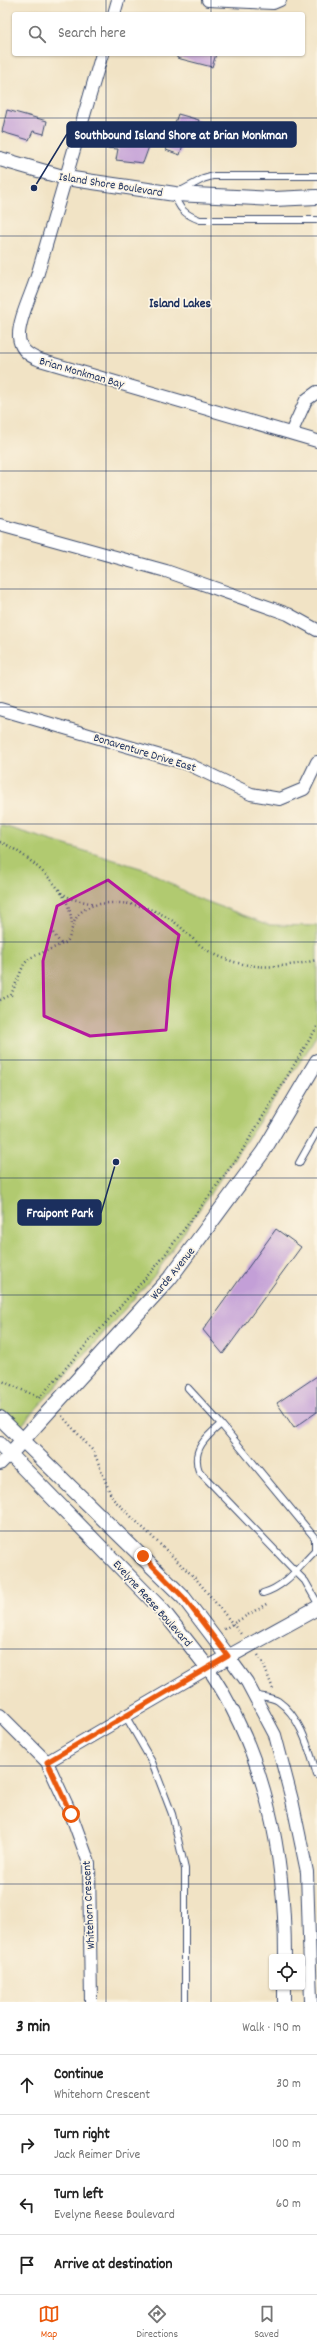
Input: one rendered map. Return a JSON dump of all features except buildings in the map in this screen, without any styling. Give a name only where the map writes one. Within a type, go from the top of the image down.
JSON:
[{"type":"street","points":[[115,12],[118,0]]},
{"type":"street","points":[[208,0],[273,3],[280,0]]},
{"type":"street","name":"Brian Monkman Bay","points":[[101,56],[20,329],[20,344],[28,355],[40,360],[317,441]]},
{"type":"street","name":"Island Shore Boulevard","points":[[0,160],[66,178],[175,194],[266,199],[317,198]]},
{"type":"street","points":[[292,433],[306,400],[317,392]]},
{"type":"street","points":[[0,525],[166,571],[288,614],[317,630]]},
{"type":"street","name":"Bonaventure Drive East","points":[[0,709],[188,764],[251,794],[280,799],[304,789],[317,762]]},
{"type":"street","name":"Warde Avenue","points":[[0,1464],[23,1441],[170,1278],[263,1152],[317,1061]]},
{"type":"street","name":"Evelyne Reese Boulevard","points":[[0,1418],[184,1598],[212,1637],[228,1656],[254,1695],[275,1735],[292,1800],[307,1872],[311,2002]]},
{"type":"street","name":"Evelyne Reese Boulevard","points":[[0,1444],[164,1611],[222,1688],[246,1736],[271,1810],[281,1873],[285,1954]]},
{"type":"street","points":[[47,1762],[125,1715],[249,1644],[317,1608]]},
{"type":"street","name":"Whitehorn Crescent","points":[[0,1715],[47,1762],[71,1814],[89,1863],[91,2002]]},
{"type":"street","points":[[284,1990],[284,2002]]},
{"type":"lane","name":"Island Shore Boulevard","points":[[317,176],[213,176],[203,179],[175,194],[177,204],[188,216],[200,220],[317,220]]},
{"type":"lane","points":[[299,1163],[317,1131]]},
{"type":"lane","points":[[188,1388],[221,1424],[315,1538],[315,1551],[280,1586],[263,1593]]},
{"type":"lane","points":[[221,1424],[209,1434],[197,1451],[196,1462],[199,1471],[305,1582],[317,1602]]},
{"type":"lane","points":[[254,1695],[277,1700],[295,1718],[311,1754],[317,1775]]},
{"type":"lane","points":[[125,1715],[152,1762],[172,1814],[185,1869],[185,2002]]},
{"type":"path","points":[[0,842],[21,853],[61,892],[72,899],[96,904],[114,903],[145,907],[173,922],[189,937],[216,956],[246,964],[286,967],[317,960]]},
{"type":"path","points":[[61,892],[66,901],[73,928]]},
{"type":"path","points":[[0,1000],[11,995],[24,964],[30,958],[67,942],[78,916],[87,907],[96,904]]},
{"type":"path","points":[[53,933],[62,945]]},
{"type":"path","points":[[40,1398],[158,1264],[239,1156],[317,1027]]},
{"type":"path","points":[[0,1380],[40,1398],[70,1423],[94,1452],[112,1498],[197,1580],[264,1663],[277,1700]]},
{"type":"path","points":[[212,1637],[232,1623],[272,1600]]},
{"type":"highlighted area","points":[[108,880],[179,935],[170,980],[166,1030],[90,1036],[44,1016],[43,961],[57,906]]},
{"type":"green space","points":[[0,825],[147,870],[192,896],[270,925],[317,926],[317,1033],[310,1047],[154,1276],[13,1435],[0,1421]]},
{"type":"place","name":"Southbound Island Shore at Brian Monkman","points":[[34,188]]},
{"type":"place","name":"Fraipont Park","points":[[116,1162]]},
{"type":"district","name":"Island Lakes","points":[[180,302]]},
{"type":"route","points":[[71,1814],[47,1762],[228,1656],[212,1637],[184,1598],[143,1556]]}]
